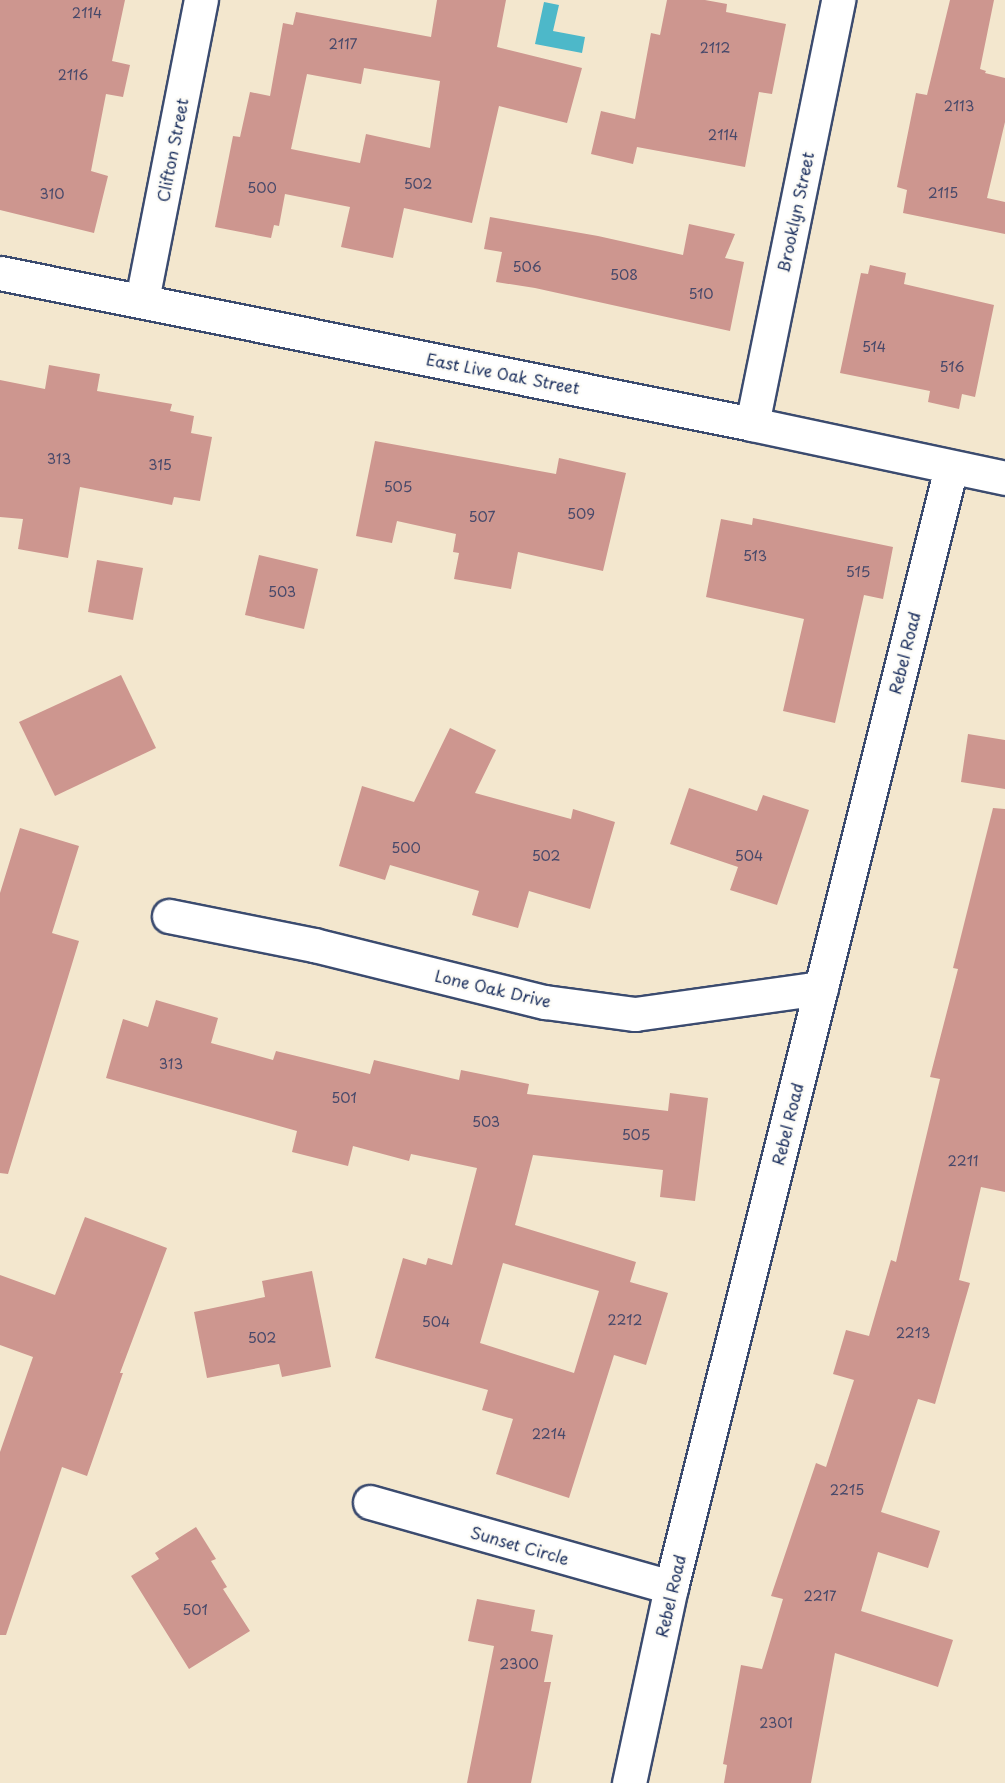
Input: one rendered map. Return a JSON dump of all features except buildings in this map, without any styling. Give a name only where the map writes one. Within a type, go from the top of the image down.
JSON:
[{"type":"street","name":"Clifton Street","points":[[142,300],[201,0]]},
{"type":"street","name":"Brooklyn Street","points":[[752,423],[838,0]]},
{"type":"street","name":"East Live Oak Street","points":[[0,273],[752,423],[1005,478]]},
{"type":"street","name":"Rebel Road","points":[[629,1783],[671,1587],[951,467]]},
{"type":"street","name":"Lone Oak Drive","points":[[169,916],[314,945],[545,1002],[635,1014],[821,988]]},
{"type":"street","name":"Sunset Circle","points":[[370,1502],[671,1587]]},
{"type":"water","points":[[544,2],[559,5],[553,31],[585,37],[582,53],[535,44]]}]
